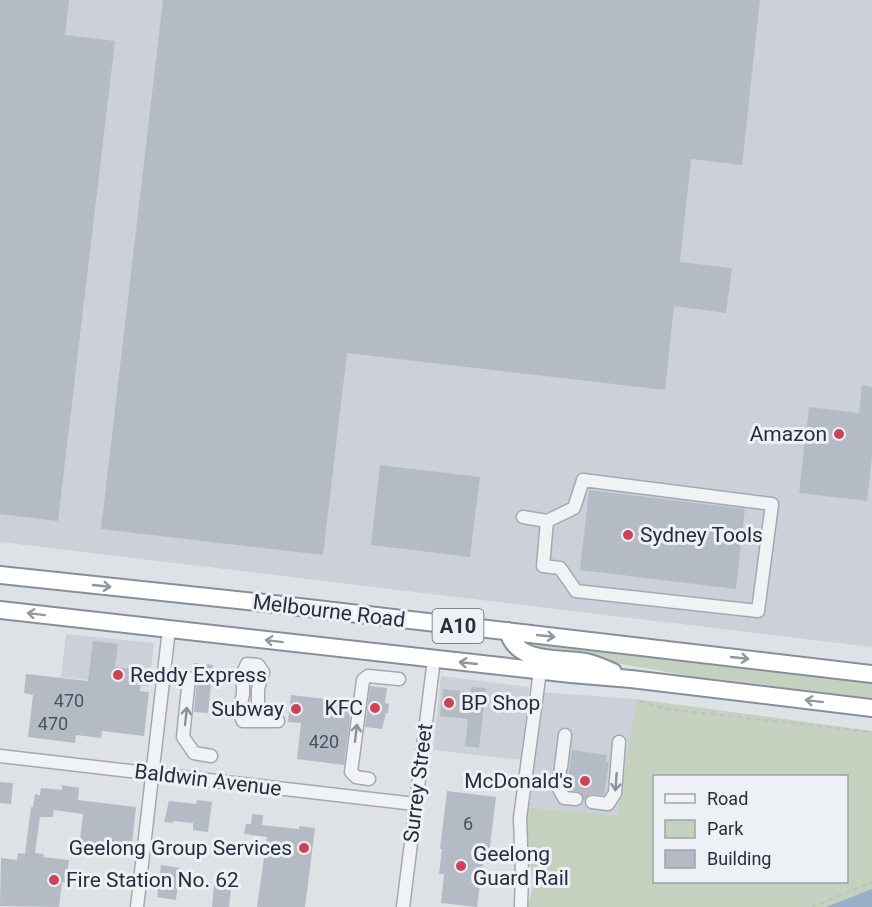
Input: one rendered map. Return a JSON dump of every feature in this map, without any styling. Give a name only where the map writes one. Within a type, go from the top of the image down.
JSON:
[{"type":"highway","name":"Melbourne Road","points":[[0,575],[265,603],[872,674]]},
{"type":"highway","name":"Melbourne Road","points":[[0,610],[540,671],[631,679],[872,708]]},
{"type":"highway","points":[[508,632],[511,642],[525,653],[587,662],[631,679]]},
{"type":"street","points":[[523,517],[547,521],[574,508],[583,480],[772,504],[758,611],[576,591],[560,568],[543,566],[547,521]]},
{"type":"street","points":[[137,907],[169,629]]},
{"type":"street","name":"Surrey Street","points":[[403,907],[434,659]]},
{"type":"street","points":[[247,664],[258,664],[263,672],[258,689],[258,713],[278,721],[243,721],[239,712],[243,694],[243,673],[247,664]]},
{"type":"street","points":[[521,907],[520,818],[540,671]]},
{"type":"street","points":[[163,675],[189,678],[183,737],[194,753],[211,756]]},
{"type":"street","points":[[369,779],[356,777],[351,772],[363,680],[368,676],[399,679]]},
{"type":"street","points":[[565,735],[558,787],[564,798],[584,801],[608,804],[615,793],[619,742]]},
{"type":"street","name":"Baldwin Avenue","points":[[0,756],[415,804]]},
{"type":"path","points":[[640,701],[665,709],[872,732]]},
{"type":"path","points":[[812,907],[872,882]]},
{"type":"shaded area","points":[[0,0],[872,0],[872,647],[0,542]]},
{"type":"shaded area","points":[[66,634],[154,643],[149,687],[61,677]]},
{"type":"shaded area","points":[[441,676],[529,687],[521,760],[433,750]]},
{"type":"shaded area","points":[[540,692],[636,699],[617,815],[524,807]]},
{"type":"green space","points":[[522,642],[872,682],[872,698],[691,676],[538,652]]},
{"type":"green space","points":[[636,699],[872,731],[872,907],[528,907],[533,884],[524,807],[617,815]]},
{"type":"water","points":[[872,889],[872,907],[826,907]]},
{"type":"building","points":[[0,0],[69,0],[65,35],[115,41],[58,521],[0,514]]},
{"type":"building","points":[[163,0],[760,0],[742,165],[691,159],[680,262],[732,268],[726,313],[674,306],[665,390],[347,353],[323,555],[101,529]]},
{"type":"building","name":"Amazon","points":[[862,385],[872,387],[872,456],[867,501],[799,493],[809,407],[859,413]]},
{"type":"building","points":[[380,465],[480,477],[470,557],[371,545]]},
{"type":"building","points":[[589,490],[745,509],[736,589],[580,570]]},
{"type":"building","points":[[93,641],[118,644],[115,667],[135,669],[134,684],[141,685],[140,691],[149,692],[144,736],[102,731],[101,738],[76,735],[75,743],[28,737],[33,695],[24,693],[26,674],[88,681]]},
{"type":"building","points":[[194,663],[213,665],[208,713],[194,712],[197,679],[193,671]]},
{"type":"building","name":"KFC","points":[[370,686],[387,688],[385,703],[389,704],[388,713],[386,713],[382,729],[365,727]]},
{"type":"building","points":[[471,687],[486,688],[479,748],[465,746],[468,719],[440,716],[443,689],[470,692]]},
{"type":"building","points":[[291,695],[352,702],[344,765],[297,759],[301,723],[288,722]]},
{"type":"building","name":"McDonald's","points":[[572,750],[607,755],[606,761],[609,762],[604,795],[589,794],[584,800],[580,792],[569,790],[567,785]]},
{"type":"building","points":[[0,782],[13,783],[11,804],[0,803]]},
{"type":"building","points":[[62,785],[79,788],[78,800],[136,807],[131,854],[79,849],[83,814],[54,810],[53,817],[40,817],[35,853],[44,854],[43,857],[69,860],[66,883],[62,882],[59,907],[0,906],[1,858],[17,860],[18,853],[25,854],[31,807],[33,807],[35,794],[40,795],[41,788],[62,790]]},
{"type":"building","points":[[447,791],[496,797],[489,855],[484,854],[477,907],[441,903],[444,874],[439,874],[442,849],[440,849]]},
{"type":"building","points":[[197,800],[212,802],[208,832],[193,830],[193,823],[164,822],[169,801],[196,804]]},
{"type":"building","points":[[252,814],[263,815],[262,825],[299,829],[299,826],[315,828],[305,907],[257,907],[267,837],[244,834],[246,824],[251,824]]},
{"type":"building","points":[[161,865],[180,868],[176,900],[157,897]]},
{"type":"building","points":[[215,877],[232,879],[229,907],[212,907]]},
{"type":"place","name":"Amazon","points":[[839,434]]},
{"type":"place","name":"Sydney Tools","points":[[628,535]]},
{"type":"place","name":"Reddy Express","points":[[118,675]]},
{"type":"place","name":"BP Shop","points":[[449,703]]},
{"type":"place","name":"KFC","points":[[375,708]]},
{"type":"place","name":"Subway","points":[[296,709]]},
{"type":"place","name":"McDonald's","points":[[585,781]]},
{"type":"place","name":"Geelong Group Services","points":[[304,848]]},
{"type":"place","name":"Geelong Guard Rail","points":[[461,866]]},
{"type":"place","name":"Fire Station No. 62","points":[[54,880]]}]
